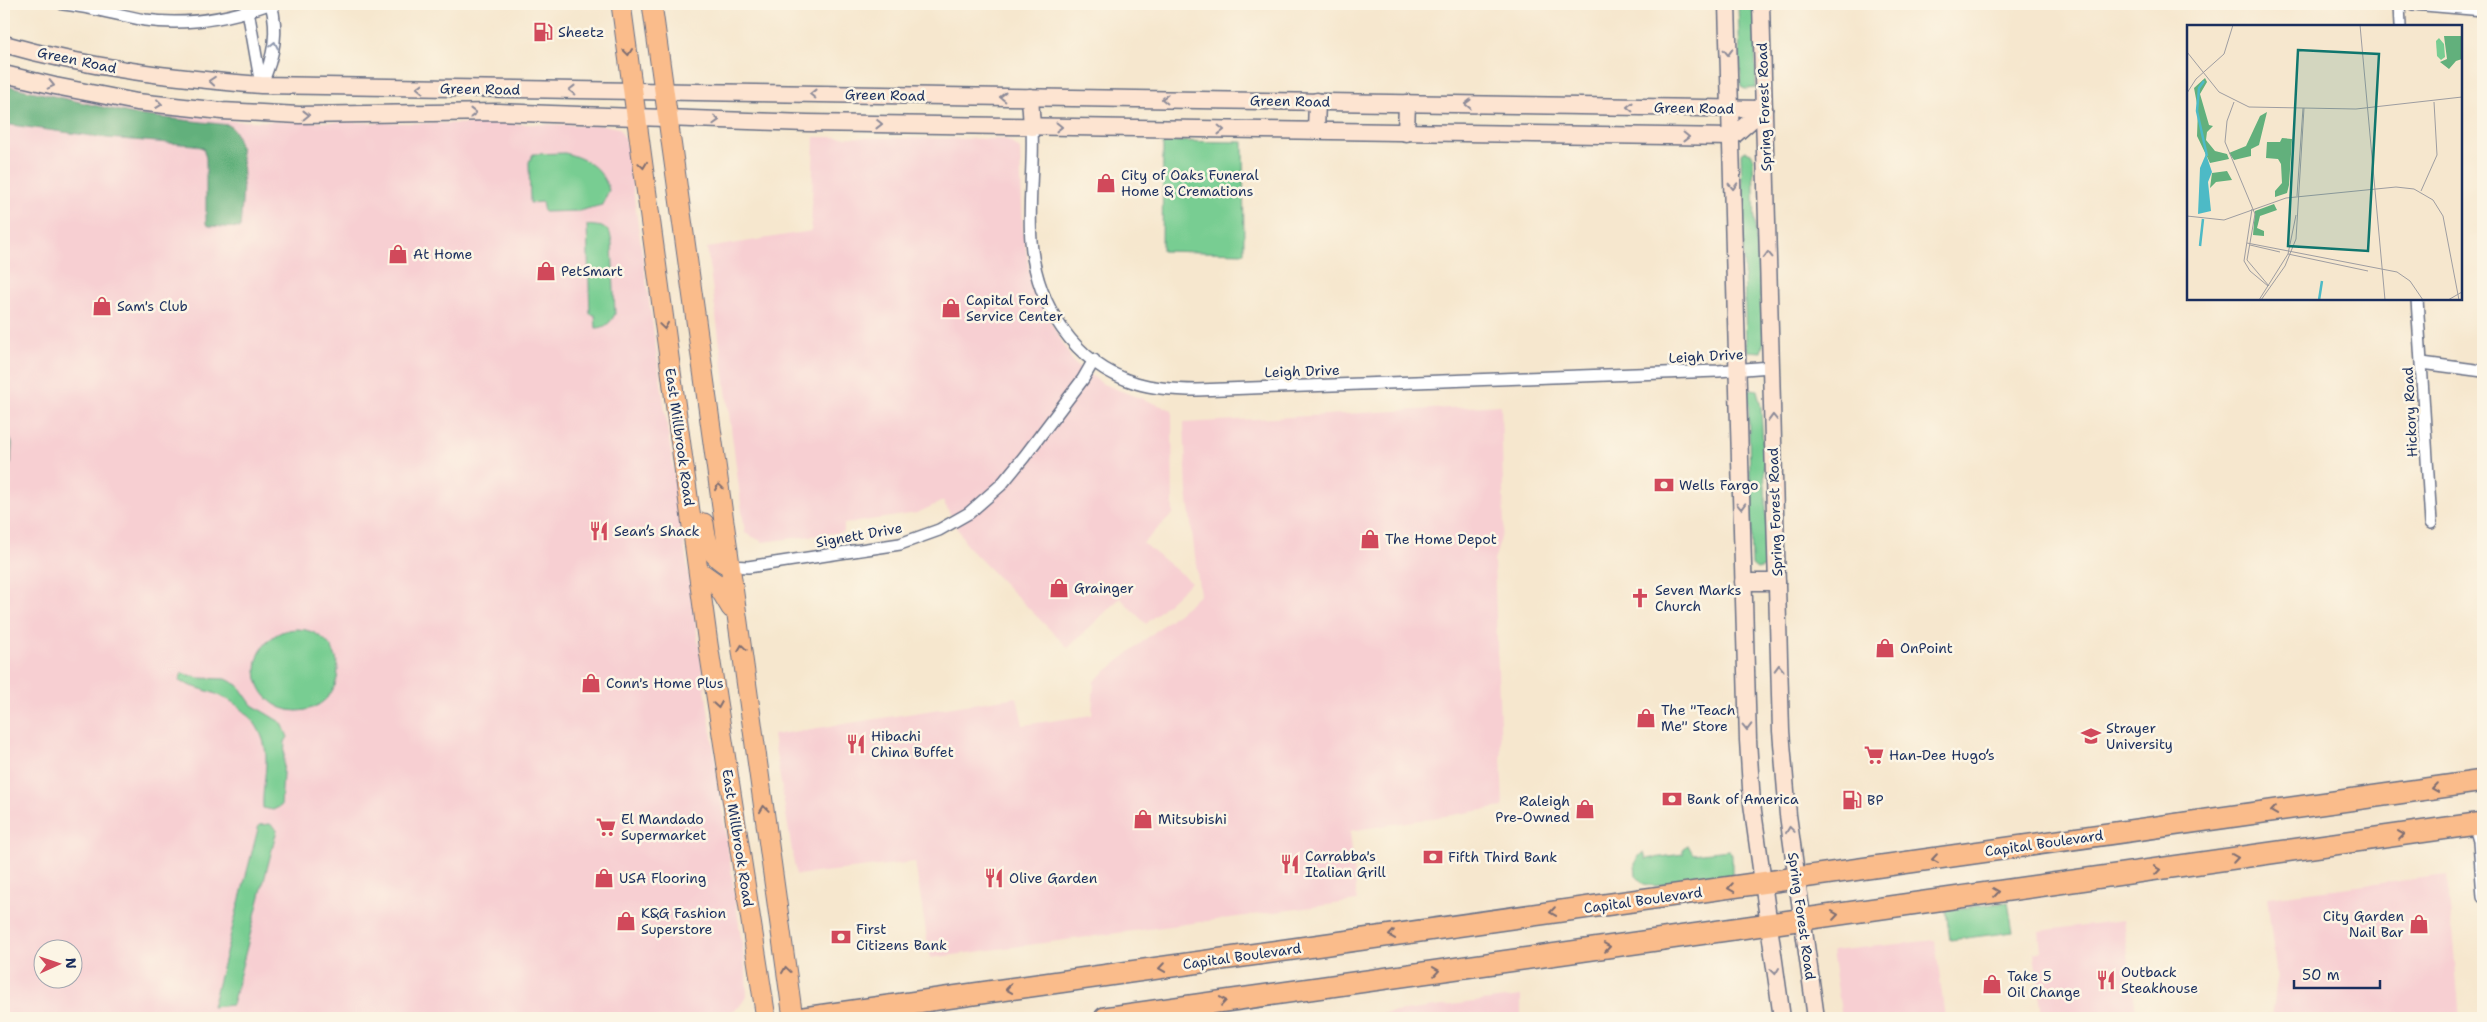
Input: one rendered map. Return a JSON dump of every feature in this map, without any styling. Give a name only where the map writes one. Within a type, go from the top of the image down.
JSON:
[{"type":"highway","name":"Capital Boulevard","points":[[804,1018],[2483,781]]},
{"type":"highway","points":[[1105,1018],[2479,823]]},
{"type":"main road","name":"East Millbrook Road","points":[[621,4],[708,644],[766,1018]]},
{"type":"main road","name":"East Millbrook Road","points":[[652,4],[793,1018]]},
{"type":"main road","points":[[681,449],[699,489],[708,545],[715,555],[730,566]]},
{"type":"main road","points":[[699,570],[709,576],[721,589],[738,623]]},
{"type":"street","points":[[63,4],[147,20],[190,23],[270,4],[276,34],[269,68],[261,85],[257,113]]},
{"type":"street","points":[[1727,4],[1750,782],[1782,1018]]},
{"type":"street","name":"Spring Forest Road","points":[[1761,4],[1784,772],[1816,1018]]},
{"type":"street","points":[[2399,4],[2400,25]]},
{"type":"street","points":[[2413,4],[2483,10]]},
{"type":"street","points":[[247,8],[261,85]]},
{"type":"street","name":"Green Road","points":[[4,44],[74,61],[133,72],[261,85],[1764,108]]},
{"type":"street","name":"Green Road","points":[[4,74],[72,90],[137,102],[299,115],[498,112],[668,119],[1032,127],[1732,137],[1764,108]]},
{"type":"street","points":[[498,112],[499,89]]},
{"type":"street","points":[[1030,97],[1032,127]]},
{"type":"street","points":[[1316,131],[1317,101]]},
{"type":"street","points":[[1406,133],[1407,103]]},
{"type":"street","name":"Leigh Drive","points":[[1032,127],[1031,242],[1041,289],[1056,321],[1071,341],[1094,360],[1135,383],[1157,388],[1194,390],[1738,370],[1771,366]]},
{"type":"street","name":"Hickory Road","points":[[2418,300],[2431,523]]},
{"type":"street","name":"Signett Drive","points":[[730,566],[748,567],[900,544],[939,530],[969,513],[1001,485],[1024,457],[1094,360]]},
{"type":"street","points":[[2422,363],[2483,371]]},
{"type":"street","points":[[1743,582],[1777,582]]},
{"type":"street","points":[[2479,823],[2483,897]]},
{"type":"shaded area","points":[[4,79],[160,111],[234,121],[603,125],[619,128],[626,141],[746,973],[747,996],[739,1007],[729,1013],[689,1018],[4,1018]]},
{"type":"shaded area","points":[[814,137],[1006,139],[1020,149],[1023,230],[1032,289],[1074,363],[1103,384],[1172,410],[1173,514],[1143,543],[1191,582],[1146,624],[1120,598],[1068,648],[967,546],[943,501],[917,513],[844,524],[844,532],[763,542],[745,533],[707,248],[811,231]]},
{"type":"shaded area","points":[[1501,405],[1504,527],[1494,561],[1503,807],[1350,831],[1357,901],[930,958],[915,862],[796,875],[773,735],[1017,697],[1023,725],[1092,715],[1094,681],[1200,595],[1187,492],[1184,423]]},
{"type":"shaded area","points":[[2447,875],[2460,1018],[2272,1018],[2277,979],[2267,897]]},
{"type":"shaded area","points":[[2123,920],[2137,1018],[2025,1018],[2042,1015],[2034,953],[2041,951],[2039,931]]},
{"type":"shaded area","points":[[1935,940],[1945,1018],[1842,1018],[1832,951]]},
{"type":"shaded area","points":[[1521,996],[1521,1018],[1349,1018]]},
{"type":"green space","points":[[1738,4],[1755,4],[1756,88],[1745,89],[1741,87]]},
{"type":"green space","points":[[4,85],[138,115],[229,125],[235,133],[242,158],[243,189],[240,228],[209,226],[206,224],[206,158],[203,148],[194,145],[107,138],[4,124]]},
{"type":"green space","points":[[1163,141],[1243,142],[1244,253],[1162,251]]},
{"type":"green space","points":[[1746,151],[1751,153],[1753,157],[1755,228],[1764,342],[1761,352],[1748,351],[1746,345],[1741,154]]},
{"type":"green space","points":[[565,153],[580,158],[598,170],[609,190],[602,205],[579,211],[544,212],[542,202],[530,203],[529,162],[533,154]]},
{"type":"green space","points":[[587,225],[604,227],[610,233],[612,244],[615,314],[608,324],[600,328],[596,328],[595,315],[590,314]]},
{"type":"green space","points":[[1752,389],[1757,390],[1761,407],[1769,566],[1757,569],[1752,565],[1748,391]]},
{"type":"green space","points":[[4,426],[12,443],[11,464],[4,465]]},
{"type":"green space","points":[[289,629],[305,629],[320,636],[331,647],[338,662],[335,686],[326,699],[305,711],[289,711],[274,704],[263,693],[256,678],[256,662],[263,647],[274,636]]},
{"type":"green space","points":[[182,673],[199,678],[226,679],[238,685],[252,705],[282,723],[288,737],[285,742],[281,806],[273,810],[263,808],[266,767],[265,750],[263,740],[254,723],[248,715],[232,702],[179,681]]},
{"type":"green space","points":[[270,824],[277,830],[232,1005],[212,1007],[259,825]]},
{"type":"green space","points":[[1688,845],[1693,854],[1729,850],[1732,855],[1732,875],[1654,886],[1644,884],[1636,876],[1635,864],[1638,856],[1644,853],[1646,859],[1683,854],[1683,848]]},
{"type":"green space","points":[[2008,902],[2013,932],[1950,940],[1946,910]]},
{"type":"place","name":"Sheetz","points":[[543,32]]},
{"type":"place","name":"City of Oaks Funeral Home & Cremations","points":[[1106,183]]},
{"type":"place","name":"At Home","points":[[398,254]]},
{"type":"place","name":"PetSmart","points":[[546,271]]},
{"type":"place","name":"Sam's Club","points":[[102,306]]},
{"type":"place","name":"Capital Ford Service Center","points":[[951,308]]},
{"type":"place","name":"Wells Fargo","points":[[1664,485]]},
{"type":"place","name":"Sean’s Shack","points":[[599,531]]},
{"type":"place","name":"The Home Depot","points":[[1370,539]]},
{"type":"place","name":"Grainger","points":[[1059,588]]},
{"type":"place","name":"Seven Marks Church","points":[[1640,598]]},
{"type":"place","name":"OnPoint","points":[[1885,648]]},
{"type":"place","name":"Conn's Home Plus","points":[[591,683]]},
{"type":"place","name":"The \"Teach Me\" Store","points":[[1646,718]]},
{"type":"place","name":"Strayer University","points":[[2091,736]]},
{"type":"place","name":"Hibachi China Buffet","points":[[856,744]]},
{"type":"place","name":"Han-Dee Hugo’s","points":[[1874,755]]},
{"type":"place","name":"Bank of America","points":[[1672,799]]},
{"type":"place","name":"BP","points":[[1852,800]]},
{"type":"place","name":"Raleigh Pre-Owned","points":[[1585,809]]},
{"type":"place","name":"Mitsubishi","points":[[1143,819]]},
{"type":"place","name":"El Mandado Supermarket","points":[[606,827]]},
{"type":"place","name":"Fifth Third Bank","points":[[1433,857]]},
{"type":"place","name":"Carrabba's Italian Grill","points":[[1290,864]]},
{"type":"place","name":"USA Flooring","points":[[604,878]]},
{"type":"place","name":"Olive Garden","points":[[994,878]]},
{"type":"place","name":"K&G Fashion Superstore","points":[[626,921]]},
{"type":"place","name":"City Garden Nail Bar","points":[[2419,924]]},
{"type":"place","name":"First Citizens Bank","points":[[841,937]]},
{"type":"place","name":"Outback Steakhouse","points":[[2106,980]]},
{"type":"place","name":"Take 5 Oil Change","points":[[1992,984]]}]
